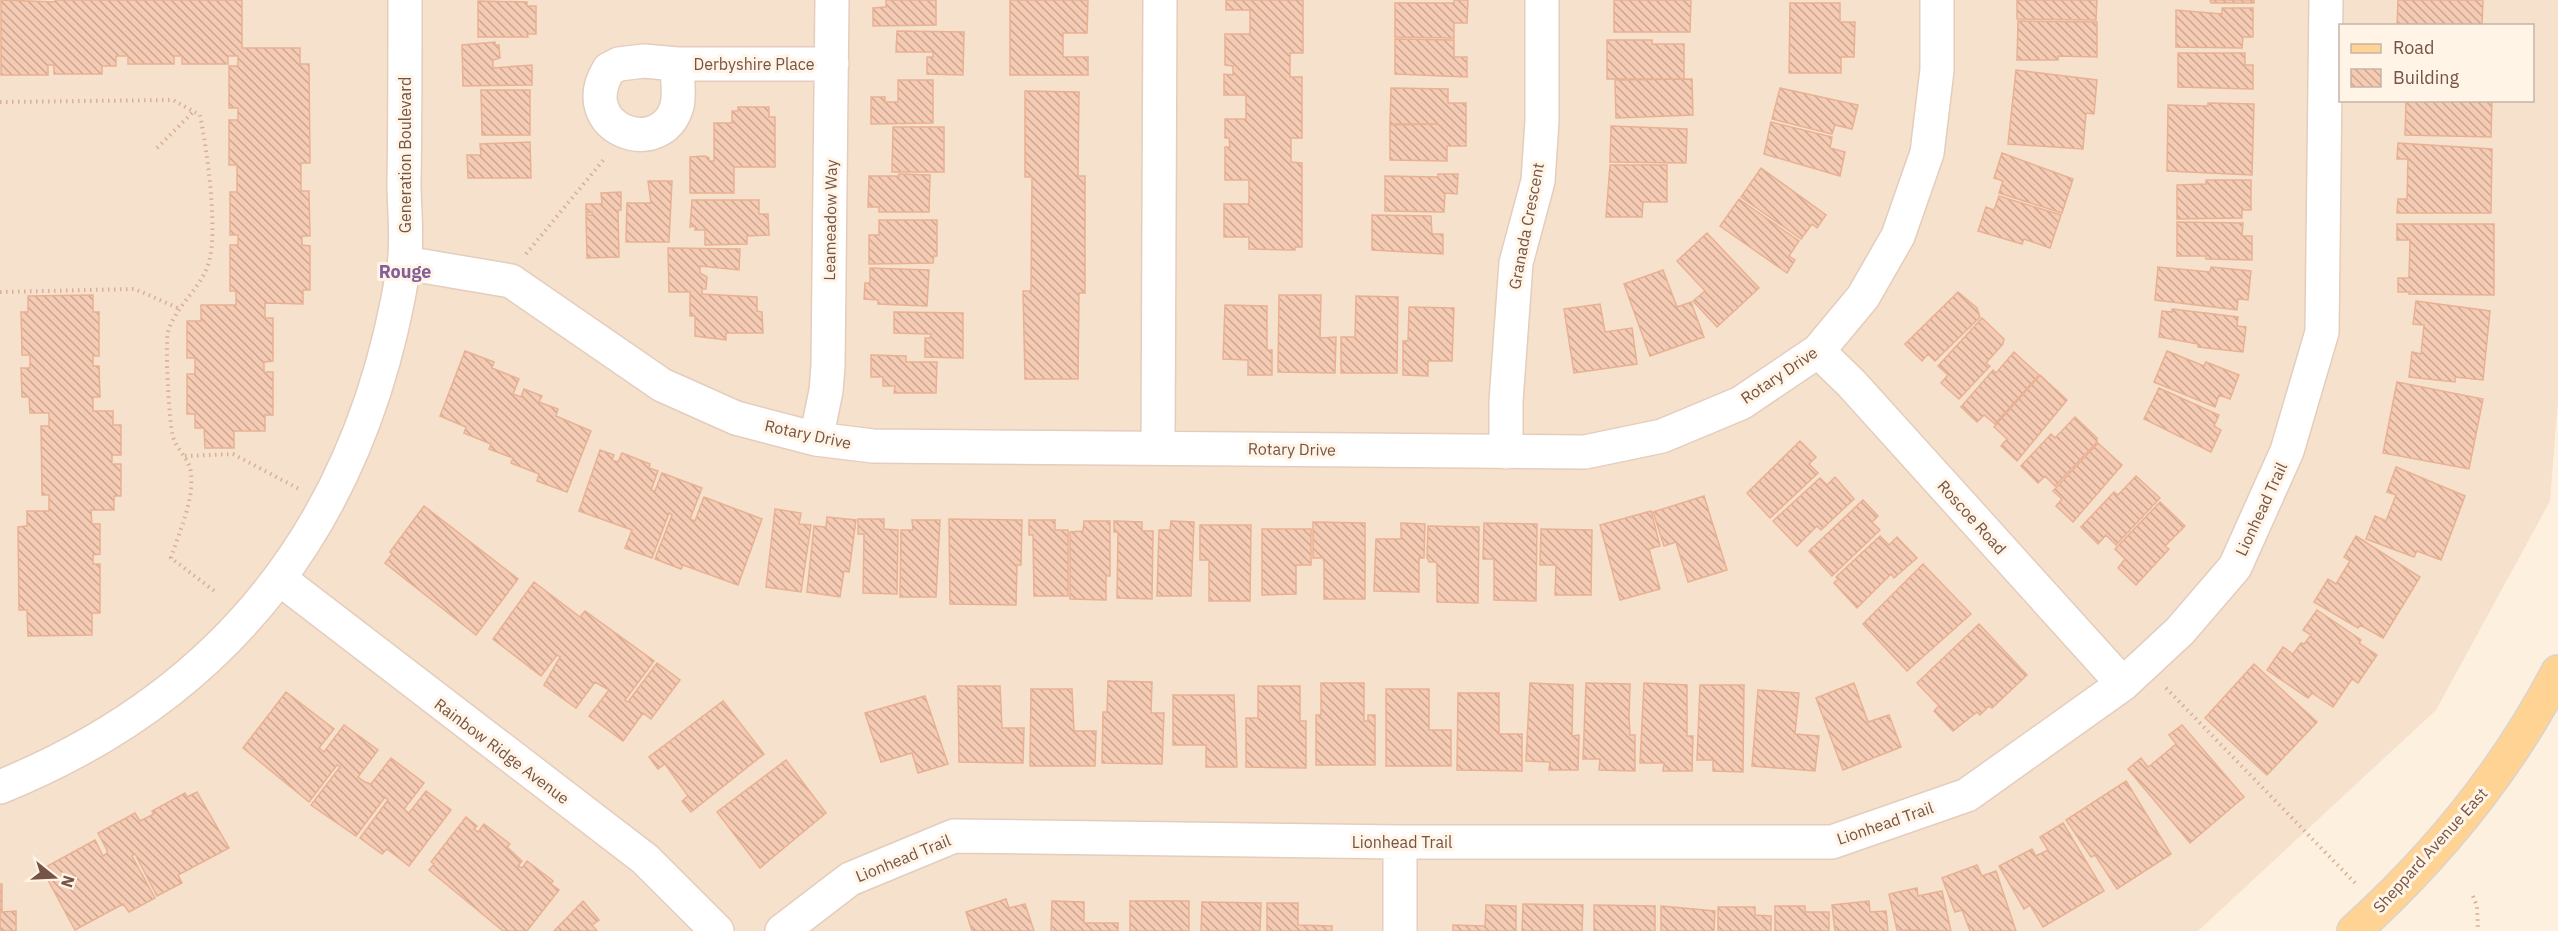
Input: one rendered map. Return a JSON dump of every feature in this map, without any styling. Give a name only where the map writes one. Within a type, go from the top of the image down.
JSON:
[{"type":"main road","name":"Sheppard Avenue East","points":[[2354,931],[2483,794],[2535,716],[2558,672]]},
{"type":"street","name":"Generation Boulevard","points":[[0,787],[45,768],[129,721],[203,663],[280,579],[304,545],[327,504],[346,466],[383,364],[405,263],[405,0]]},
{"type":"street","name":"Leameadow Way","points":[[816,439],[826,392],[828,366],[832,0]]},
{"type":"street","points":[[1158,447],[1160,0]]},
{"type":"street","name":"Granada Crescent","points":[[1506,452],[1506,402],[1516,263],[1538,181],[1542,121],[1542,0]]},
{"type":"street","name":"Rotary Drive","points":[[405,263],[511,281],[662,385],[736,418],[816,439],[873,446],[1586,452],[1662,436],[1741,403],[1818,351],[1863,297],[1898,236],[1927,153],[1937,70],[1937,0]]},
{"type":"street","name":"Lionhead Trail","points":[[783,931],[850,879],[954,836],[1400,842],[1832,842],[1967,795],[2134,675],[2180,631],[2235,567],[2287,452],[2322,332],[2326,0]]},
{"type":"street","name":"Derbyshire Place","points":[[676,64],[677,105],[672,117],[664,126],[640,135],[616,128],[606,118],[599,93],[602,80],[609,69],[619,64],[644,61],[676,64],[832,64]]},
{"type":"street","name":"Roscoe Road","points":[[1818,351],[2134,675]]},
{"type":"street","name":"Rainbow Ridge Avenue","points":[[280,579],[645,860],[717,931]]},
{"type":"street","points":[[1400,842],[1400,931]]},
{"type":"path","points":[[0,102],[173,100],[200,115],[206,142],[212,224],[208,266],[168,332],[173,438],[185,456],[191,473],[190,493],[171,558],[217,593]]},
{"type":"path","points":[[157,148],[193,112]]},
{"type":"path","points":[[511,281],[530,247],[628,133]]},
{"type":"path","points":[[0,292],[135,289],[180,309]]},
{"type":"path","points":[[185,456],[233,454],[327,504]]},
{"type":"path","points":[[2134,675],[2380,906]]},
{"type":"path","points":[[2473,896],[2477,906],[2478,931]]},
{"type":"shaded area","points":[[0,0],[2558,0],[2558,401],[2550,501],[2436,710],[2198,931],[0,931]]},
{"type":"building","points":[[1,0],[55,2],[55,0],[242,0],[242,48],[300,48],[300,64],[309,64],[310,163],[301,163],[301,191],[309,191],[310,236],[302,236],[302,245],[310,246],[310,290],[303,290],[303,304],[265,303],[265,318],[273,318],[273,361],[264,362],[264,372],[273,372],[273,415],[265,415],[265,431],[234,431],[234,448],[205,448],[204,428],[195,428],[195,414],[187,414],[187,374],[195,374],[195,358],[187,358],[187,321],[201,321],[201,305],[236,305],[236,291],[230,291],[230,245],[238,245],[238,235],[230,235],[230,192],[237,192],[237,165],[229,165],[229,120],[238,120],[238,108],[229,108],[229,66],[238,66],[238,56],[228,56],[228,64],[182,64],[182,56],[174,56],[174,64],[128,64],[128,56],[116,56],[116,66],[102,66],[102,74],[54,74],[54,65],[48,65],[48,75],[1,75]]},
{"type":"building","points":[[886,0],[936,0],[936,25],[873,26],[873,8],[886,7]]},
{"type":"building","points":[[1010,0],[1088,0],[1087,33],[1063,33],[1063,57],[1088,57],[1088,75],[1010,75]]},
{"type":"building","points":[[1226,0],[1303,0],[1303,53],[1290,53],[1290,77],[1302,77],[1302,138],[1291,138],[1291,162],[1302,163],[1302,247],[1295,247],[1295,250],[1249,249],[1249,237],[1224,237],[1224,204],[1249,204],[1249,180],[1225,180],[1225,147],[1230,147],[1229,138],[1225,138],[1225,119],[1246,119],[1246,95],[1224,95],[1224,74],[1233,75],[1233,66],[1225,65],[1225,34],[1250,34],[1250,10],[1226,10]]},
{"type":"building","points":[[1454,0],[1468,0],[1467,23],[1454,23],[1454,38],[1395,37],[1395,3],[1454,3]]},
{"type":"building","points":[[1614,0],[1691,0],[1690,32],[1614,32]]},
{"type":"building","points":[[2017,0],[2097,0],[2096,20],[2017,19]]},
{"type":"building","points":[[2210,0],[2254,0],[2254,3],[2211,3]]},
{"type":"building","points":[[2398,0],[2483,0],[2482,24],[2397,24]]},
{"type":"building","points":[[478,1],[527,2],[527,6],[536,6],[536,34],[527,34],[528,37],[478,37]]},
{"type":"building","points":[[1790,3],[1840,3],[1840,22],[1855,22],[1854,57],[1841,57],[1841,73],[1789,73]]},
{"type":"building","points":[[2222,8],[2253,8],[2253,37],[2243,37],[2242,48],[2176,47],[2176,10],[2222,14]]},
{"type":"building","points":[[2018,21],[2097,22],[2097,57],[2058,56],[2058,60],[2017,60]]},
{"type":"building","points":[[897,31],[964,32],[963,75],[927,74],[927,57],[933,57],[933,52],[896,52]]},
{"type":"building","points":[[1395,39],[1454,40],[1454,57],[1467,57],[1467,77],[1395,74]]},
{"type":"building","points":[[1607,40],[1652,40],[1652,44],[1684,44],[1684,79],[1607,79]]},
{"type":"building","points":[[495,42],[495,45],[499,45],[500,58],[493,60],[493,68],[532,65],[532,85],[463,86],[462,45]]},
{"type":"building","points":[[2178,53],[2245,53],[2245,65],[2253,65],[2253,89],[2178,87]]},
{"type":"building","points":[[2016,70],[2097,80],[2094,114],[2086,113],[2083,149],[2008,144]]},
{"type":"building","points":[[1692,79],[1693,115],[1616,118],[1615,80]]},
{"type":"building","points":[[898,80],[933,80],[933,123],[871,124],[871,97],[885,97],[885,102],[898,102]]},
{"type":"building","points":[[1391,88],[1448,89],[1448,103],[1466,103],[1466,146],[1447,146],[1447,161],[1390,160],[1390,125],[1439,124],[1390,124]]},
{"type":"building","points":[[1780,88],[1858,105],[1852,129],[1835,125],[1832,134],[1772,119]]},
{"type":"building","points":[[481,90],[530,90],[530,135],[482,135]]},
{"type":"building","points":[[1025,91],[1079,92],[1078,176],[1085,176],[1085,293],[1079,293],[1078,379],[1025,379],[1023,291],[1031,291],[1032,177],[1025,177]]},
{"type":"building","points":[[2406,102],[2492,102],[2491,137],[2405,135]]},
{"type":"building","points":[[2208,103],[2254,104],[2252,175],[2167,171],[2168,105],[2208,106]]},
{"type":"building","points":[[738,107],[769,107],[769,117],[775,117],[775,167],[734,167],[734,193],[690,193],[690,157],[705,156],[709,158],[709,161],[714,161],[714,123],[732,123],[732,111],[738,111]]},
{"type":"building","points":[[1771,122],[1832,137],[1830,148],[1845,152],[1840,176],[1764,154]]},
{"type":"building","points":[[1611,126],[1687,129],[1686,163],[1610,162]]},
{"type":"building","points":[[893,127],[944,127],[944,172],[892,172]]},
{"type":"building","points":[[530,142],[531,178],[468,178],[467,155],[481,155],[480,144]]},
{"type":"building","points":[[2398,143],[2492,149],[2491,213],[2397,213],[2398,199],[2407,199],[2408,159],[2397,159]]},
{"type":"building","points":[[2002,153],[2073,179],[2062,213],[1999,193],[2003,181],[1994,178]]},
{"type":"building","points":[[1610,165],[1667,165],[1667,202],[1643,202],[1642,217],[1606,217]]},
{"type":"building","points":[[1761,168],[1826,215],[1817,228],[1812,224],[1801,239],[1741,197]]},
{"type":"building","points":[[899,174],[930,175],[929,212],[879,212],[879,207],[868,207],[869,176],[899,176]]},
{"type":"building","points":[[1438,174],[1458,174],[1457,194],[1445,193],[1444,212],[1385,211],[1385,176],[1438,177]]},
{"type":"building","points":[[2206,180],[2251,180],[2251,210],[2242,210],[2242,218],[2177,219],[2177,185],[2206,184]]},
{"type":"building","points":[[648,181],[672,181],[669,242],[626,242],[627,203],[651,203]]},
{"type":"building","points":[[621,192],[621,210],[618,210],[619,257],[587,258],[586,215],[592,215],[592,212],[586,213],[586,204],[602,204],[601,193]]},
{"type":"building","points":[[1999,196],[2061,215],[2050,248],[2024,239],[2022,244],[1978,231],[1986,207],[1994,210]]},
{"type":"building","points":[[1739,199],[1799,241],[1789,256],[1795,260],[1787,273],[1720,226]]},
{"type":"building","points":[[692,200],[759,200],[759,214],[768,214],[769,235],[747,236],[747,244],[705,245],[705,230],[695,230],[695,226],[690,227]]},
{"type":"building","points":[[1372,215],[1431,216],[1432,234],[1443,234],[1443,254],[1372,250]]},
{"type":"building","points":[[879,220],[937,220],[937,256],[934,256],[933,263],[869,264],[869,235],[879,235]]},
{"type":"building","points":[[2177,222],[2243,223],[2242,236],[2252,236],[2252,260],[2177,256]]},
{"type":"building","points":[[2397,224],[2494,224],[2494,295],[2398,292],[2398,278],[2409,278],[2410,240],[2397,240]]},
{"type":"building","points":[[1707,233],[1759,288],[1717,327],[1693,301],[1705,291],[1677,261]]},
{"type":"building","points":[[668,248],[740,249],[739,270],[700,266],[700,273],[707,277],[706,289],[702,289],[702,294],[757,297],[757,311],[762,312],[763,333],[726,333],[726,340],[695,336],[695,316],[690,316],[690,292],[669,292]]},
{"type":"building","points":[[2158,267],[2210,272],[2211,267],[2251,271],[2248,300],[2238,299],[2237,310],[2155,300]]},
{"type":"building","points":[[870,268],[929,270],[927,306],[878,304],[878,300],[864,299],[865,283],[870,283]]},
{"type":"building","points":[[1663,270],[1677,307],[1691,302],[1704,337],[1650,356],[1624,284]]},
{"type":"building","points":[[1958,292],[1977,308],[1980,317],[1935,361],[1928,354],[1922,361],[1905,344]]},
{"type":"building","points":[[93,295],[93,312],[99,312],[99,356],[93,356],[93,366],[99,366],[100,397],[93,397],[93,411],[113,411],[113,425],[121,425],[121,455],[112,455],[112,464],[121,464],[121,496],[114,496],[114,510],[91,510],[92,524],[100,524],[100,554],[93,555],[93,564],[100,564],[100,613],[92,613],[92,635],[28,636],[27,610],[19,610],[18,527],[27,526],[27,511],[49,511],[49,495],[42,495],[41,426],[49,426],[49,413],[30,413],[29,397],[22,397],[21,368],[30,368],[30,355],[22,355],[21,312],[28,312],[28,296]]},
{"type":"building","points":[[1279,295],[1321,295],[1320,338],[1336,337],[1335,373],[1278,372]]},
{"type":"building","points":[[1356,296],[1398,297],[1397,373],[1341,373],[1341,337],[1355,337]]},
{"type":"building","points":[[2416,301],[2490,311],[2483,380],[2455,377],[2455,382],[2409,377],[2412,352],[2421,354],[2424,325],[2413,324]]},
{"type":"building","points":[[1600,304],[1605,332],[1632,328],[1637,364],[1574,373],[1564,309]]},
{"type":"building","points":[[1225,305],[1267,306],[1267,350],[1272,350],[1272,375],[1248,375],[1248,360],[1223,359]]},
{"type":"building","points":[[1409,307],[1454,308],[1452,361],[1428,361],[1428,376],[1403,375],[1403,341],[1408,341]]},
{"type":"building","points":[[2172,309],[2238,317],[2237,326],[2246,327],[2243,352],[2198,347],[2198,344],[2159,337],[2162,311],[2172,312]]},
{"type":"building","points":[[894,312],[963,313],[963,358],[925,357],[925,338],[930,338],[931,334],[894,333]]},
{"type":"building","points":[[1982,318],[2004,339],[2003,344],[1986,363],[1990,366],[1959,399],[1941,383],[1948,375],[1938,366]]},
{"type":"building","points":[[465,351],[494,362],[492,368],[519,379],[513,394],[521,397],[524,389],[542,396],[539,402],[558,409],[556,416],[591,431],[567,492],[537,481],[539,474],[511,463],[513,458],[489,449],[491,444],[464,433],[466,427],[440,416]]},
{"type":"building","points":[[2167,351],[2204,366],[2206,362],[2239,375],[2230,399],[2219,395],[2215,407],[2154,382]]},
{"type":"building","points":[[2014,352],[2039,375],[1995,424],[1984,415],[1977,422],[1961,407],[1993,370],[1996,373]]},
{"type":"building","points":[[871,355],[906,356],[906,362],[937,362],[936,393],[894,393],[895,386],[883,386],[883,377],[871,377]]},
{"type":"building","points":[[2040,375],[2067,400],[2017,461],[2001,446],[2007,439],[1994,427]]},
{"type":"building","points":[[2397,382],[2483,399],[2469,469],[2383,453]]},
{"type":"building","points":[[2159,388],[2219,415],[2214,426],[2221,430],[2211,452],[2144,419]]},
{"type":"building","points":[[2075,417],[2097,438],[2097,442],[2055,486],[2045,476],[2038,483],[2021,466],[2051,434],[2055,438]]},
{"type":"building","points":[[1800,441],[1816,457],[1809,464],[1818,473],[1770,518],[1747,493]]},
{"type":"building","points":[[2098,443],[2122,465],[2073,522],[2056,506],[2062,499],[2053,491]]},
{"type":"building","points":[[600,450],[614,455],[612,460],[618,462],[622,453],[650,464],[649,468],[658,471],[651,490],[655,491],[662,473],[702,488],[690,519],[695,521],[704,497],[762,519],[738,585],[683,565],[681,569],[655,559],[672,515],[669,513],[652,558],[625,548],[632,530],[579,511]]},
{"type":"building","points":[[2396,467],[2465,496],[2441,560],[2417,551],[2414,557],[2366,539],[2375,516],[2386,521],[2396,495],[2387,492]]},
{"type":"building","points":[[2136,476],[2160,498],[2116,545],[2106,535],[2098,544],[2081,527],[2114,492],[2118,495]]},
{"type":"building","points":[[1835,477],[1854,499],[1821,530],[1817,526],[1797,546],[1773,521],[1820,478],[1827,485]]},
{"type":"building","points":[[1704,496],[1727,570],[1688,582],[1676,542],[1664,546],[1653,512]]},
{"type":"building","points":[[1863,500],[1878,516],[1872,522],[1880,530],[1832,576],[1809,551]]},
{"type":"building","points":[[2160,502],[2185,526],[2165,546],[2169,549],[2136,585],[2118,568],[2125,559],[2115,549]]},
{"type":"building","points":[[424,506],[518,579],[476,635],[385,563],[392,554],[390,552]]},
{"type":"building","points":[[775,509],[801,513],[799,524],[811,525],[801,592],[766,587]]},
{"type":"building","points":[[1651,511],[1660,546],[1649,549],[1660,589],[1620,600],[1600,525]]},
{"type":"building","points":[[827,517],[856,520],[849,572],[844,571],[840,597],[807,592],[814,526],[826,527]]},
{"type":"building","points":[[858,519],[884,519],[884,529],[898,530],[897,594],[863,593],[864,534],[858,534]]},
{"type":"building","points":[[949,519],[1022,520],[1021,565],[1017,565],[1016,605],[950,604]]},
{"type":"building","points":[[912,520],[940,520],[936,597],[900,597],[901,530],[913,530]]},
{"type":"building","points":[[1029,520],[1055,520],[1055,530],[1068,530],[1068,596],[1034,596],[1033,535],[1029,535]]},
{"type":"building","points":[[1084,521],[1110,521],[1110,576],[1106,576],[1106,600],[1070,599],[1070,532],[1083,531]]},
{"type":"building","points":[[1114,521],[1142,522],[1142,531],[1153,531],[1152,599],[1117,598],[1118,532],[1114,532]]},
{"type":"building","points":[[1171,521],[1194,522],[1191,596],[1157,596],[1159,530],[1170,530]]},
{"type":"building","points":[[1313,522],[1365,523],[1365,599],[1324,599],[1324,562],[1323,558],[1313,558]]},
{"type":"building","points":[[1401,523],[1425,524],[1424,558],[1419,558],[1419,592],[1374,591],[1376,539],[1401,539]]},
{"type":"building","points":[[1484,523],[1537,524],[1536,601],[1494,600],[1494,559],[1483,559]]},
{"type":"building","points":[[1200,525],[1251,525],[1250,601],[1209,601],[1209,560],[1200,560]]},
{"type":"building","points":[[1428,526],[1479,527],[1478,603],[1437,602],[1437,565],[1436,562],[1429,562],[1427,557]]},
{"type":"building","points":[[1262,529],[1311,529],[1311,565],[1296,565],[1296,594],[1262,595]]},
{"type":"building","points":[[1541,529],[1592,530],[1591,595],[1555,595],[1556,565],[1540,565]]},
{"type":"building","points":[[1880,536],[1889,545],[1897,537],[1917,558],[1894,578],[1891,574],[1857,608],[1834,583],[1838,579],[1836,577]]},
{"type":"building","points":[[2356,536],[2420,577],[2383,638],[2360,625],[2358,628],[2314,602],[2328,579],[2336,584],[2350,561],[2344,557]]},
{"type":"building","points":[[1923,564],[1971,614],[1907,671],[1863,624]]},
{"type":"building","points":[[534,582],[580,617],[585,611],[654,661],[625,700],[628,702],[657,663],[680,680],[651,719],[643,713],[623,741],[589,716],[609,690],[595,682],[576,708],[544,685],[560,657],[557,655],[541,676],[493,639]]},
{"type":"building","points":[[2317,610],[2361,640],[2359,643],[2377,655],[2358,683],[2352,679],[2333,707],[2312,693],[2308,698],[2267,670],[2283,647],[2293,654],[2301,643],[2304,644],[2311,635],[2303,630]]},
{"type":"building","points":[[1979,624],[2027,675],[1992,708],[1989,706],[1980,715],[1977,712],[1953,731],[1934,711],[1939,706],[1917,683]]},
{"type":"building","points":[[2254,664],[2317,722],[2267,775],[2205,718]]},
{"type":"building","points":[[1108,681],[1152,682],[1151,713],[1164,713],[1162,764],[1102,763],[1103,712],[1107,712]]},
{"type":"building","points":[[1321,683],[1364,683],[1364,721],[1368,721],[1368,715],[1375,715],[1375,765],[1316,765],[1316,715],[1321,715]]},
{"type":"building","points":[[1530,683],[1573,685],[1572,736],[1579,735],[1578,770],[1549,770],[1550,762],[1526,761]]},
{"type":"building","points":[[1586,683],[1630,684],[1630,735],[1635,735],[1635,771],[1599,770],[1600,759],[1583,759]]},
{"type":"building","points":[[1644,683],[1687,685],[1687,736],[1693,736],[1692,771],[1663,771],[1664,763],[1640,763]]},
{"type":"building","points":[[1854,683],[1868,722],[1889,715],[1901,747],[1843,770],[1816,698]]},
{"type":"building","points":[[1700,685],[1744,685],[1743,772],[1713,771],[1713,760],[1697,760]]},
{"type":"building","points":[[958,686],[1000,686],[1002,728],[1024,728],[1023,763],[959,762]]},
{"type":"building","points":[[1258,686],[1300,686],[1300,721],[1306,721],[1306,768],[1246,767],[1246,718],[1258,718]]},
{"type":"building","points":[[1031,689],[1072,689],[1074,731],[1096,731],[1095,766],[1030,766]]},
{"type":"building","points":[[1386,689],[1429,689],[1429,730],[1451,730],[1451,766],[1386,766]]},
{"type":"building","points":[[1758,690],[1799,693],[1795,734],[1819,736],[1815,771],[1752,766]]},
{"type":"building","points":[[286,692],[334,729],[319,748],[324,752],[344,725],[378,750],[358,777],[371,784],[391,758],[424,783],[404,809],[409,813],[426,791],[451,810],[409,866],[387,849],[382,854],[360,838],[388,800],[385,797],[356,836],[311,805],[340,767],[337,765],[309,802],[243,748]]},
{"type":"building","points":[[1458,693],[1499,693],[1499,734],[1522,734],[1522,771],[1457,770]]},
{"type":"building","points":[[1173,695],[1234,695],[1237,767],[1206,767],[1206,745],[1173,745]]},
{"type":"building","points":[[925,696],[948,764],[918,773],[912,753],[881,762],[865,713]]},
{"type":"building","points":[[723,701],[764,754],[691,812],[682,801],[688,796],[665,764],[658,769],[649,757]]},
{"type":"building","points":[[2182,725],[2244,797],[2190,843],[2128,769],[2141,758],[2148,767],[2151,765],[2176,744],[2169,735]]},
{"type":"building","points":[[786,760],[826,813],[760,868],[717,812]]},
{"type":"building","points":[[2126,781],[2171,854],[2117,889],[2095,855],[2091,857],[2066,820]]},
{"type":"building","points":[[197,792],[229,848],[178,875],[182,883],[157,896],[135,854],[132,856],[155,898],[129,912],[123,904],[75,930],[42,869],[95,840],[103,856],[107,850],[98,833],[135,813],[140,821],[154,814],[152,811],[185,793],[187,797]]},
{"type":"building","points":[[466,817],[477,826],[474,829],[478,832],[484,824],[510,844],[507,847],[522,861],[518,866],[522,868],[527,861],[553,881],[551,884],[559,890],[527,931],[503,931],[429,870],[434,864],[431,862]]},
{"type":"building","points":[[2063,823],[2104,891],[2043,927],[2030,905],[2024,909],[1999,866],[2032,849],[2036,856],[2048,850],[2040,837]]},
{"type":"building","points":[[1977,865],[1982,876],[1996,871],[2016,931],[1970,931],[1962,910],[1955,912],[1942,878]]},
{"type":"building","points":[[0,884],[2,884],[2,912],[16,911],[16,931],[0,931]]},
{"type":"building","points":[[1917,888],[1918,896],[1942,891],[1951,931],[1897,930],[1889,894]]},
{"type":"building","points":[[1006,899],[1009,908],[1025,904],[1034,931],[972,931],[966,912]]},
{"type":"building","points":[[583,901],[599,920],[592,925],[597,931],[554,931]]},
{"type":"building","points":[[1052,901],[1084,902],[1084,923],[1118,923],[1118,931],[1051,931]]},
{"type":"building","points":[[1130,901],[1189,901],[1189,931],[1130,931]]},
{"type":"building","points":[[1869,901],[1870,912],[1886,911],[1888,931],[1835,931],[1832,905]]},
{"type":"building","points":[[1202,902],[1261,903],[1260,931],[1201,931]]},
{"type":"building","points":[[1267,903],[1298,903],[1298,925],[1332,926],[1332,931],[1267,931]]},
{"type":"building","points":[[1523,904],[1583,905],[1582,931],[1522,931]]},
{"type":"building","points":[[1486,905],[1516,906],[1516,931],[1453,931],[1453,925],[1485,926]]},
{"type":"building","points":[[1594,905],[1655,906],[1655,931],[1594,931]]},
{"type":"building","points":[[1661,906],[1715,911],[1714,931],[1661,931]]},
{"type":"building","points":[[1775,906],[1805,906],[1805,912],[1829,912],[1829,931],[1775,931]]},
{"type":"building","points":[[1718,907],[1755,907],[1755,915],[1771,916],[1771,931],[1718,931]]},
{"type":"district","name":"Rouge","points":[[405,271]]}]
